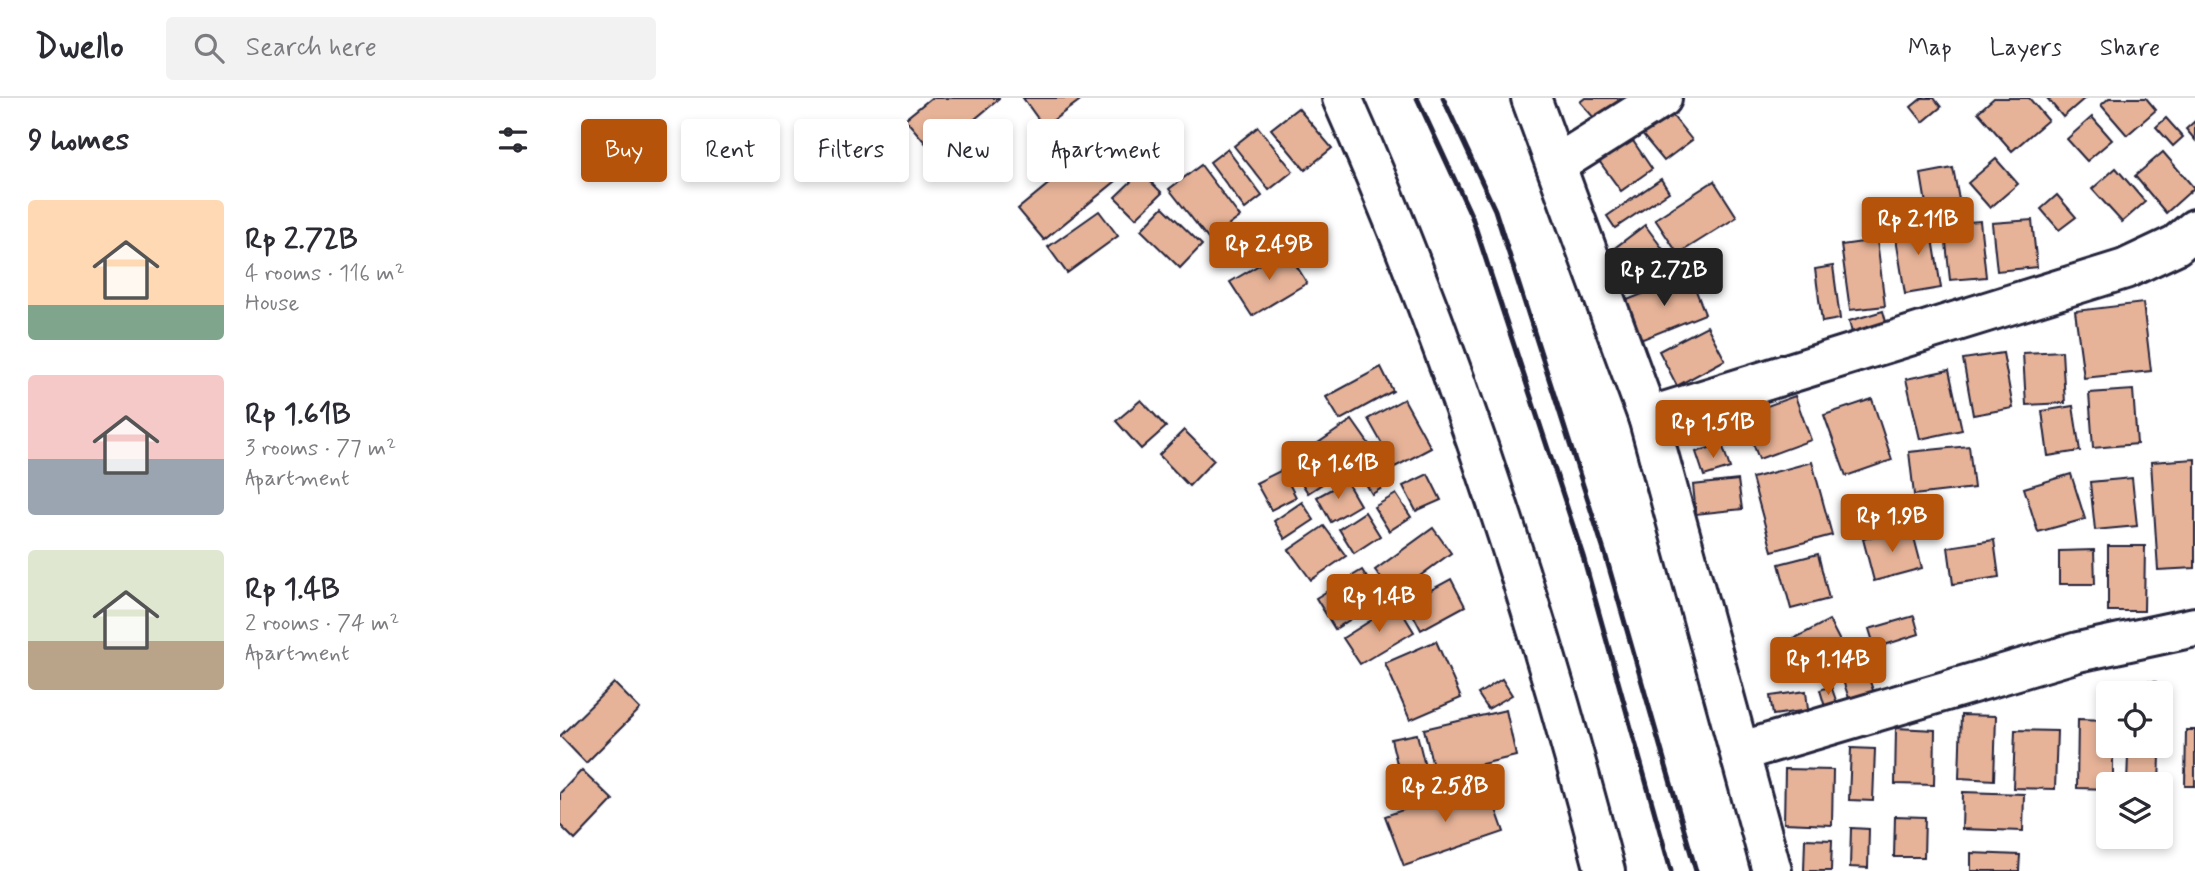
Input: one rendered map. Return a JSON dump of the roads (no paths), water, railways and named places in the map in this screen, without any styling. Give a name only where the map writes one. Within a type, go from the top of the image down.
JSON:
[{"type":"main road","points":[[1342,98],[1386,197],[1494,501],[1583,787],[1605,871]]},
{"type":"main road","points":[[1531,98],[1648,417],[1742,751],[1772,871]]},
{"type":"main road","points":[[1556,165],[1662,98]]},
{"type":"main road","points":[[1648,417],[2125,269],[2176,244],[2195,229]]},
{"type":"main road","points":[[1742,751],[2078,652],[2195,627]]},
{"type":"railway","points":[[1417,98],[1472,217],[1583,556],[1671,871]]},
{"type":"railway","points":[[1443,98],[1495,210],[1606,557],[1696,871]]}]
